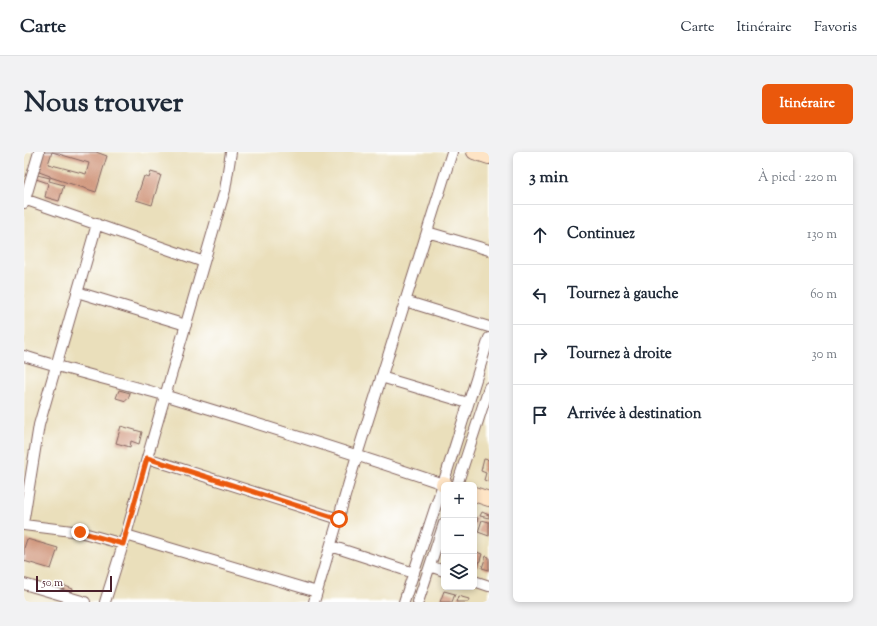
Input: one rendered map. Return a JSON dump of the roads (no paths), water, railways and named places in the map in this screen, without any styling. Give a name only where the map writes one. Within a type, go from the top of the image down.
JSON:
[{"type":"street","points":[[39,152],[28,173],[24,200],[204,262]]},
{"type":"street","points":[[105,602],[125,540],[147,458],[225,190],[231,152]]},
{"type":"street","points":[[24,525],[80,532],[125,540],[316,597],[357,455],[452,152]]},
{"type":"street","points":[[474,152],[489,157]]},
{"type":"street","points":[[24,518],[39,425],[97,224]]},
{"type":"street","points":[[427,232],[489,250]]},
{"type":"street","points":[[77,292],[186,325]]},
{"type":"street","points":[[405,301],[489,327]]},
{"type":"street","points":[[450,482],[468,403],[489,338]]},
{"type":"street","points":[[24,356],[165,396],[441,482]]},
{"type":"street","points":[[382,377],[468,403]]},
{"type":"street","points":[[450,482],[486,407],[489,388]]},
{"type":"street","points":[[147,458],[339,519]]},
{"type":"street","points":[[477,495],[489,499]]},
{"type":"street","points":[[404,602],[441,505]]},
{"type":"street","points":[[418,602],[441,532]]},
{"type":"street","points":[[331,546],[414,573]]},
{"type":"street","points":[[430,566],[441,570]]},
{"type":"street","points":[[477,582],[489,586]]},
{"type":"street","points":[[24,584],[85,602]]}]
